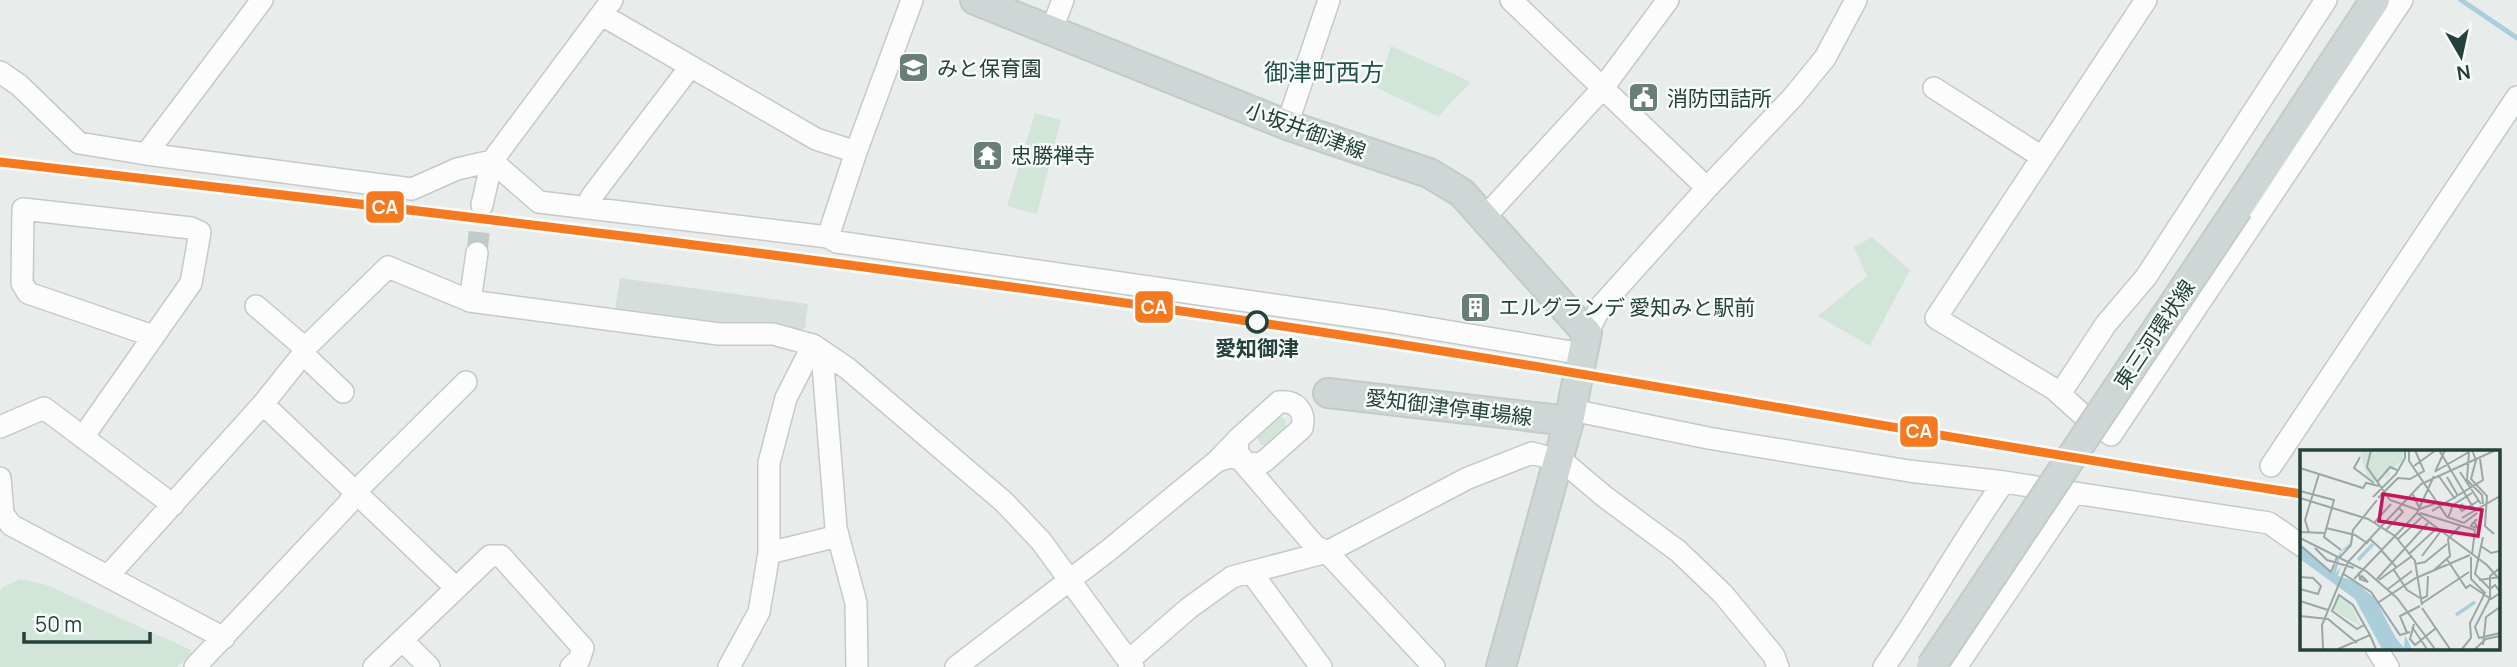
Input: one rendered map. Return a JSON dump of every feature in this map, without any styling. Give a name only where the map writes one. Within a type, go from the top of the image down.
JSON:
[{"type":"main road","name":"小坂井御津線","points":[[975,0],[1287,125],[1429,173],[1462,193],[1585,343]]},
{"type":"main road","name":"東三河環状線","points":[[1931,667],[2375,0]]},
{"type":"main road","points":[[1501,667],[1571,416],[1585,343]]},
{"type":"main road","name":"愛知御津停車場線","points":[[1320,394],[1571,416]]},
{"type":"street","points":[[146,154],[262,0]]},
{"type":"street","points":[[828,237],[912,0]]},
{"type":"street","points":[[1051,31],[1063,0]]},
{"type":"street","points":[[1287,125],[1329,0]]},
{"type":"street","points":[[1511,0],[1707,188]]},
{"type":"street","points":[[1483,219],[1602,89],[1668,0]]},
{"type":"street","points":[[492,161],[539,202],[828,237],[837,242],[1372,319],[1585,343],[1601,306],[1793,97],[1825,58],[1856,0]]},
{"type":"street","points":[[2146,0],[1936,318],[2060,394],[2084,416],[2112,435],[2402,0]]},
{"type":"street","points":[[2060,394],[2106,324],[2146,277],[2326,0]]},
{"type":"street","points":[[482,205],[492,161],[607,8],[690,67],[816,139],[856,152]]},
{"type":"street","points":[[586,208],[592,196],[690,67]]},
{"type":"street","points":[[0,72],[19,85],[79,143],[412,189],[457,169],[492,161]]},
{"type":"street","points":[[1934,88],[2042,157]]},
{"type":"street","points":[[2271,466],[2517,97]]},
{"type":"street","points":[[83,437],[191,283],[200,232],[191,228],[23,209],[22,283],[28,293],[153,336]]},
{"type":"street","points":[[470,301],[477,253]]},
{"type":"street","points":[[108,576],[263,404],[304,351],[388,267],[470,301],[719,334],[773,334],[817,349],[847,368],[1004,502],[1041,541],[1130,664],[1189,608],[1232,577],[1286,565],[1327,552],[1468,478],[1532,453],[1558,460],[1678,551],[1723,594],[1773,656],[1778,667]]},
{"type":"street","points":[[256,306],[343,392]]},
{"type":"street","points":[[817,349],[838,536],[856,603],[857,667]]},
{"type":"street","points":[[729,667],[759,612],[769,553],[769,463],[786,398],[817,349]]},
{"type":"street","points":[[206,664],[224,638],[348,504],[355,492],[466,382]]},
{"type":"street","points":[[956,667],[1070,580],[1217,461],[1249,458],[1297,434],[1306,407],[1320,394]]},
{"type":"street","points":[[1279,402],[1320,394]]},
{"type":"street","points":[[1249,458],[1279,402]]},
{"type":"street","points":[[1279,402],[1293,404],[1299,408],[1303,421]]},
{"type":"street","points":[[263,404],[456,588]]},
{"type":"street","points":[[0,427],[44,408],[173,505]]},
{"type":"street","points":[[1571,416],[1869,465],[2004,482],[2269,523],[2300,545]]},
{"type":"street","points":[[1249,458],[1315,546],[1327,552],[1434,667]]},
{"type":"street","points":[[0,478],[3,514],[11,526],[224,638]]},
{"type":"street","points":[[1884,667],[1908,633],[1970,530],[2004,482]]},
{"type":"street","points":[[1956,667],[2074,493]]},
{"type":"street","points":[[769,553],[838,536]]},
{"type":"street","points":[[374,667],[490,555],[501,556],[583,648],[579,660],[571,667]]},
{"type":"street","points":[[1251,572],[1321,667]]},
{"type":"street","points":[[403,641],[429,667]]},
{"type":"street","points":[[2377,650],[2388,667]]},
{"type":"shaded area","points":[[620,278],[808,304],[805,328],[796,331],[749,324],[614,315]]},
{"type":"green space","points":[[1391,46],[1471,82],[1439,117],[1377,88]]},
{"type":"green space","points":[[1035,113],[1061,120],[1037,214],[1007,206]]},
{"type":"green space","points":[[1872,237],[1910,270],[1870,346],[1818,316],[1867,276],[1854,247]]},
{"type":"green space","points":[[1278,416],[1285,419],[1286,429],[1268,445],[1261,445],[1256,436]]},
{"type":"green space","points":[[20,579],[47,585],[191,650],[190,655],[177,667],[0,667],[0,591]]},
{"type":"waterway","points":[[2461,0],[2517,38]]},
{"type":"tunnel","points":[[477,253],[482,205]]},
{"type":"transit line","name":"CA","points":[[0,162],[621,236],[1086,297],[1374,340],[2300,494]]},
{"type":"place","name":"みと保育園","points":[[914,68]]},
{"type":"place","name":"消防団詰所","points":[[1644,98]]},
{"type":"place","name":"忠勝禅寺","points":[[988,155]]},
{"type":"place","name":"エルグランデ 愛知みと駅前","points":[[1476,307]]},
{"type":"place","name":"愛知御津","points":[[1257,322]]},
{"type":"district","name":"御津町西方","points":[[1324,71]]}]
